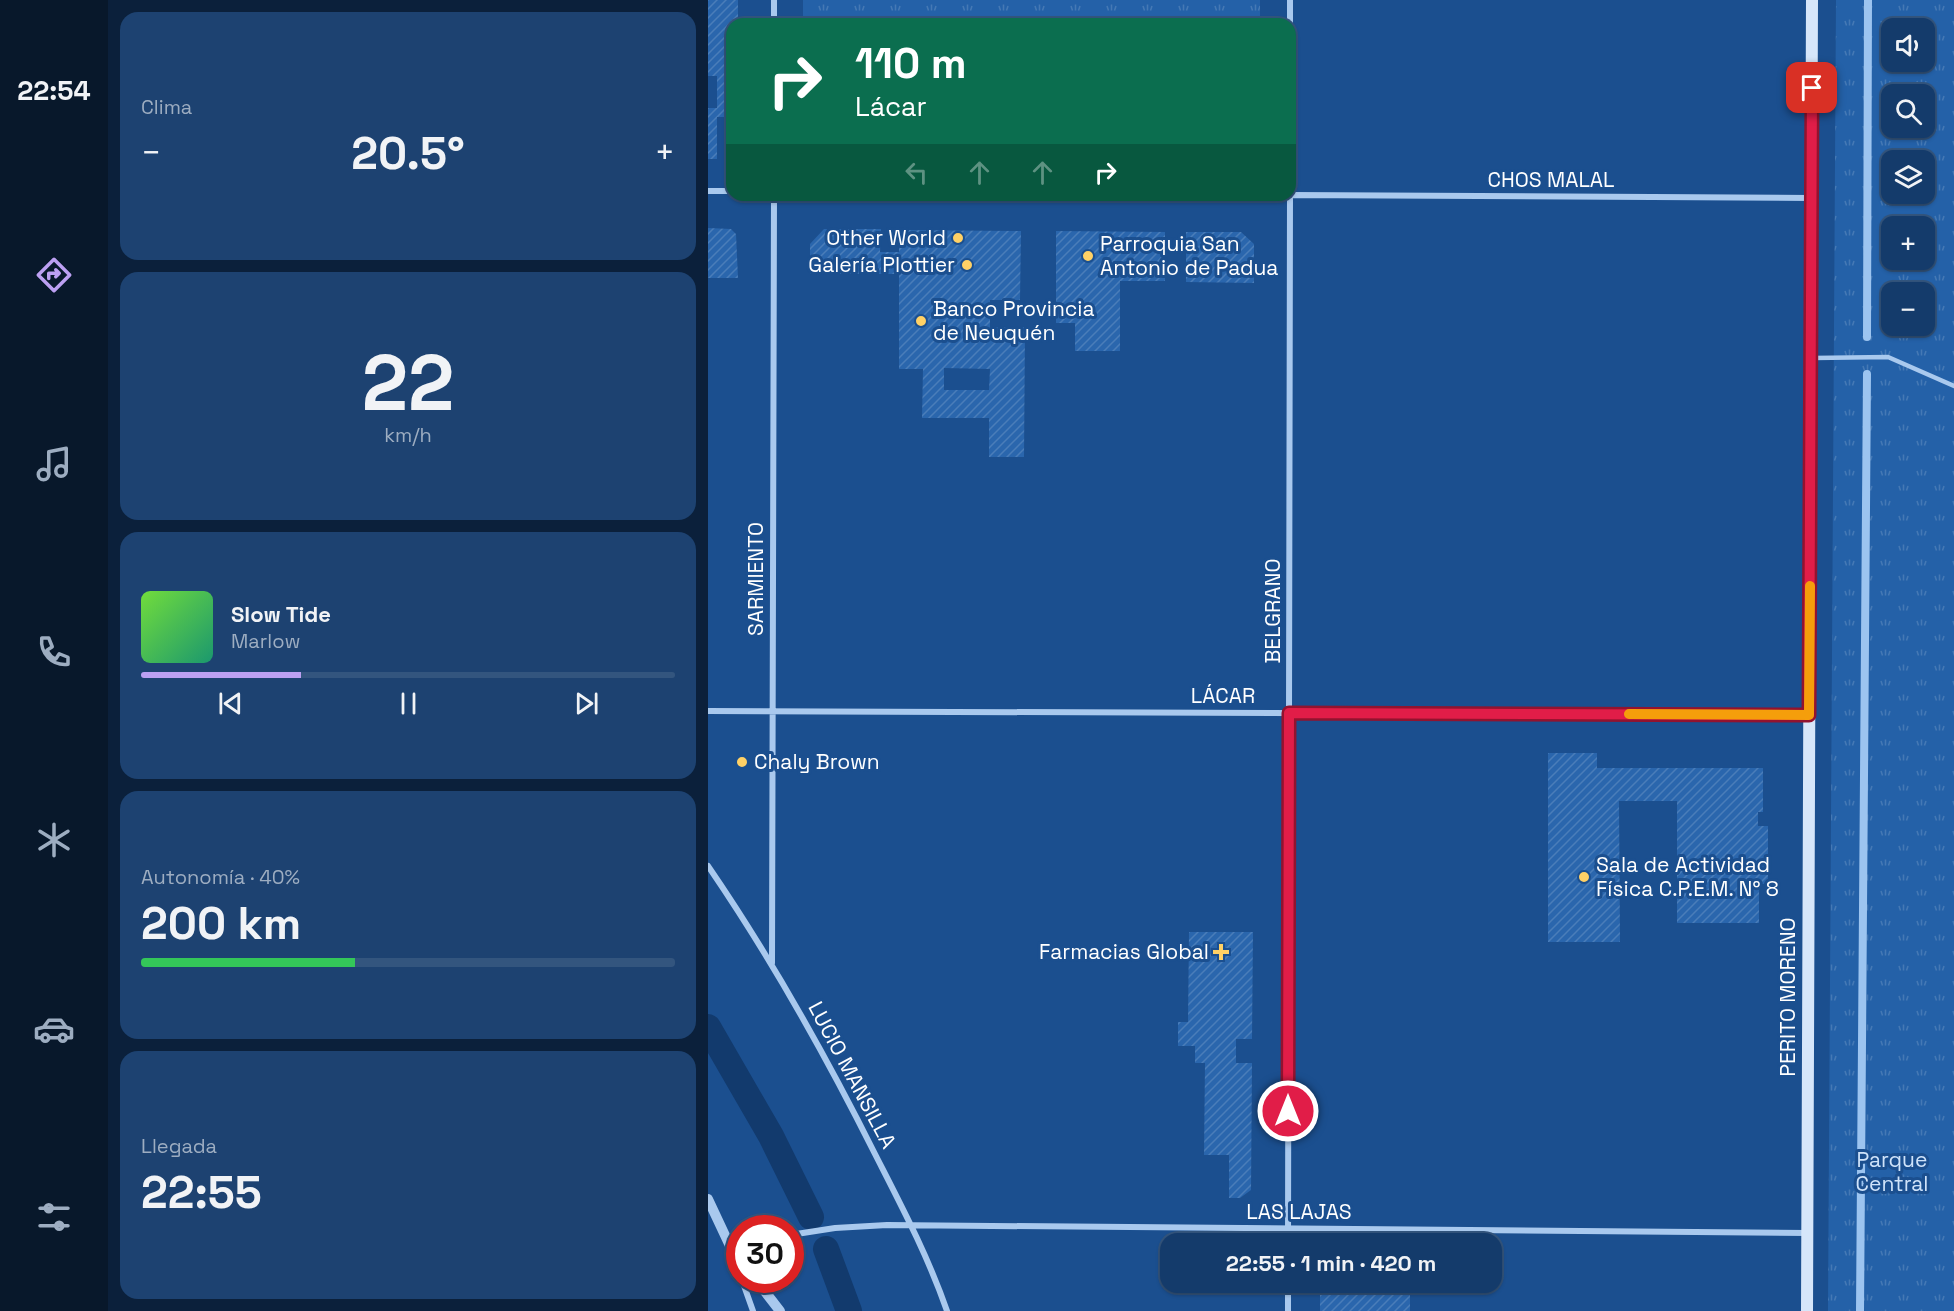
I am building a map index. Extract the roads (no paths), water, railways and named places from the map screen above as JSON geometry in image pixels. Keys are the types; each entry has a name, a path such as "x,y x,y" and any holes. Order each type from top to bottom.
{"main road":[{"name":"PERITO MORENO","path":"1807,1311 1812,0"}],"street":[{"path":"774,0 774,18"},
{"path":"1290,0 1290,18"},
{"path":"708,191 726,191"},
{"name":"CHOS MALAL","path":"1296,195 1811,198"},
{"name":"SARMIENTO","path":"772,963 774,201"},
{"name":"BELGRANO","path":"1288,1233 1290,201"},
{"name":"LÁCAR","path":"708,711 1809,715"},
{"name":"LUCIO MANSILLA","path":"708,866 772,963 836,1076 910,1225 947,1311"},
{"path":"708,1199 726,1230"},
{"name":"LAS LAJAS","path":"804,1233 863,1226 910,1225 1807,1233"},
{"path":"747,1293 753,1311"},
{"path":"766,1293 780,1311"},
{"path":"1288,1293 1288,1311"}],"lane":[{"path":"1811,358 1888,357 1954,386"}],"waterway":[{"path":"1867,337 1868,0"},
{"path":"1860,1311 1867,374"},
{"path":"708,1027 771,1136 811,1217"},
{"path":"826,1249 849,1311"}],"place":[{"name":"Other World","path":"958,238"},
{"name":"Parroquia San Antonio de Padua","path":"1088,256"},
{"name":"Galería Plottier","path":"967,265"},
{"name":"Banco Provincia de Neuquén","path":"921,321"},
{"name":"Chaly Brown","path":"742,762"},
{"name":"Sala de Actividad Física C.P.E.M. N° 8","path":"1584,877"},
{"name":"Farmacias Global","path":"1221,952"}],"park label":[{"name":"Parque Central","path":"1892,1172"}]}
